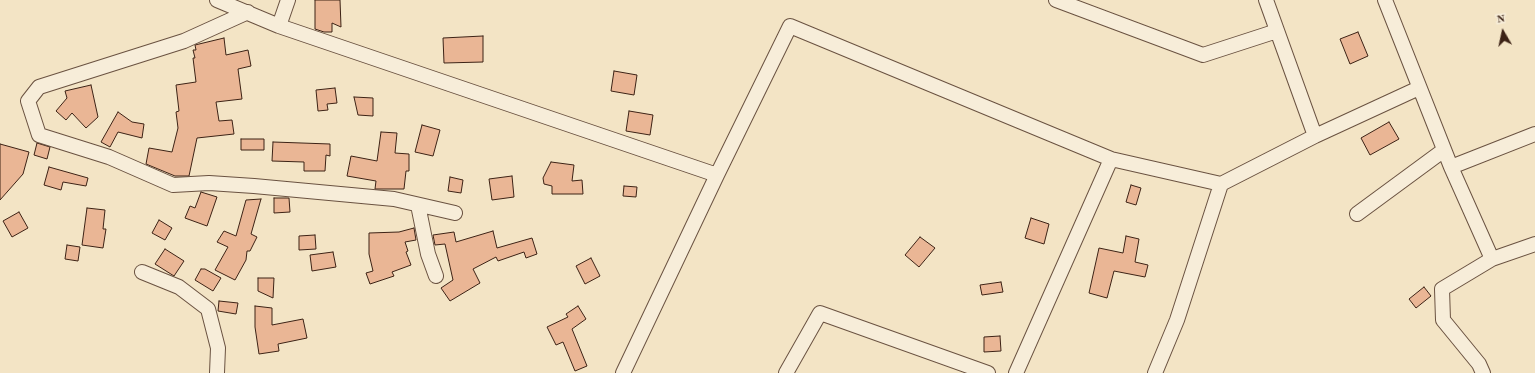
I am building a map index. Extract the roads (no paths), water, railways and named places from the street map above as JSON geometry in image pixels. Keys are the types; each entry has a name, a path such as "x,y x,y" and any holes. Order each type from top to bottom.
{"street":[{"path":"217,0 279,26 717,175"},
{"path":"279,26 288,0"},
{"path":"1056,0 1203,55 1277,31"},
{"path":"1266,0 1315,136"},
{"path":"1385,0 1451,167 1492,259"},
{"path":"248,12 184,41 39,87 28,101 39,135 109,157 144,174 173,185 209,183 394,199 456,213"},
{"path":"623,373 790,26 1111,159 1221,184 1315,136 1419,88"},
{"path":"1451,167 1535,134"},
{"path":"1357,214 1444,150"},
{"path":"1016,373 1111,159"},
{"path":"1155,373 1177,320 1221,184"},
{"path":"418,204 428,254 436,276"},
{"path":"1483,373 1479,364 1443,320 1442,289 1492,259 1535,244"},
{"path":"142,272 179,287 208,309 218,348 217,373"},
{"path":"786,373 820,313 988,373"}]}
